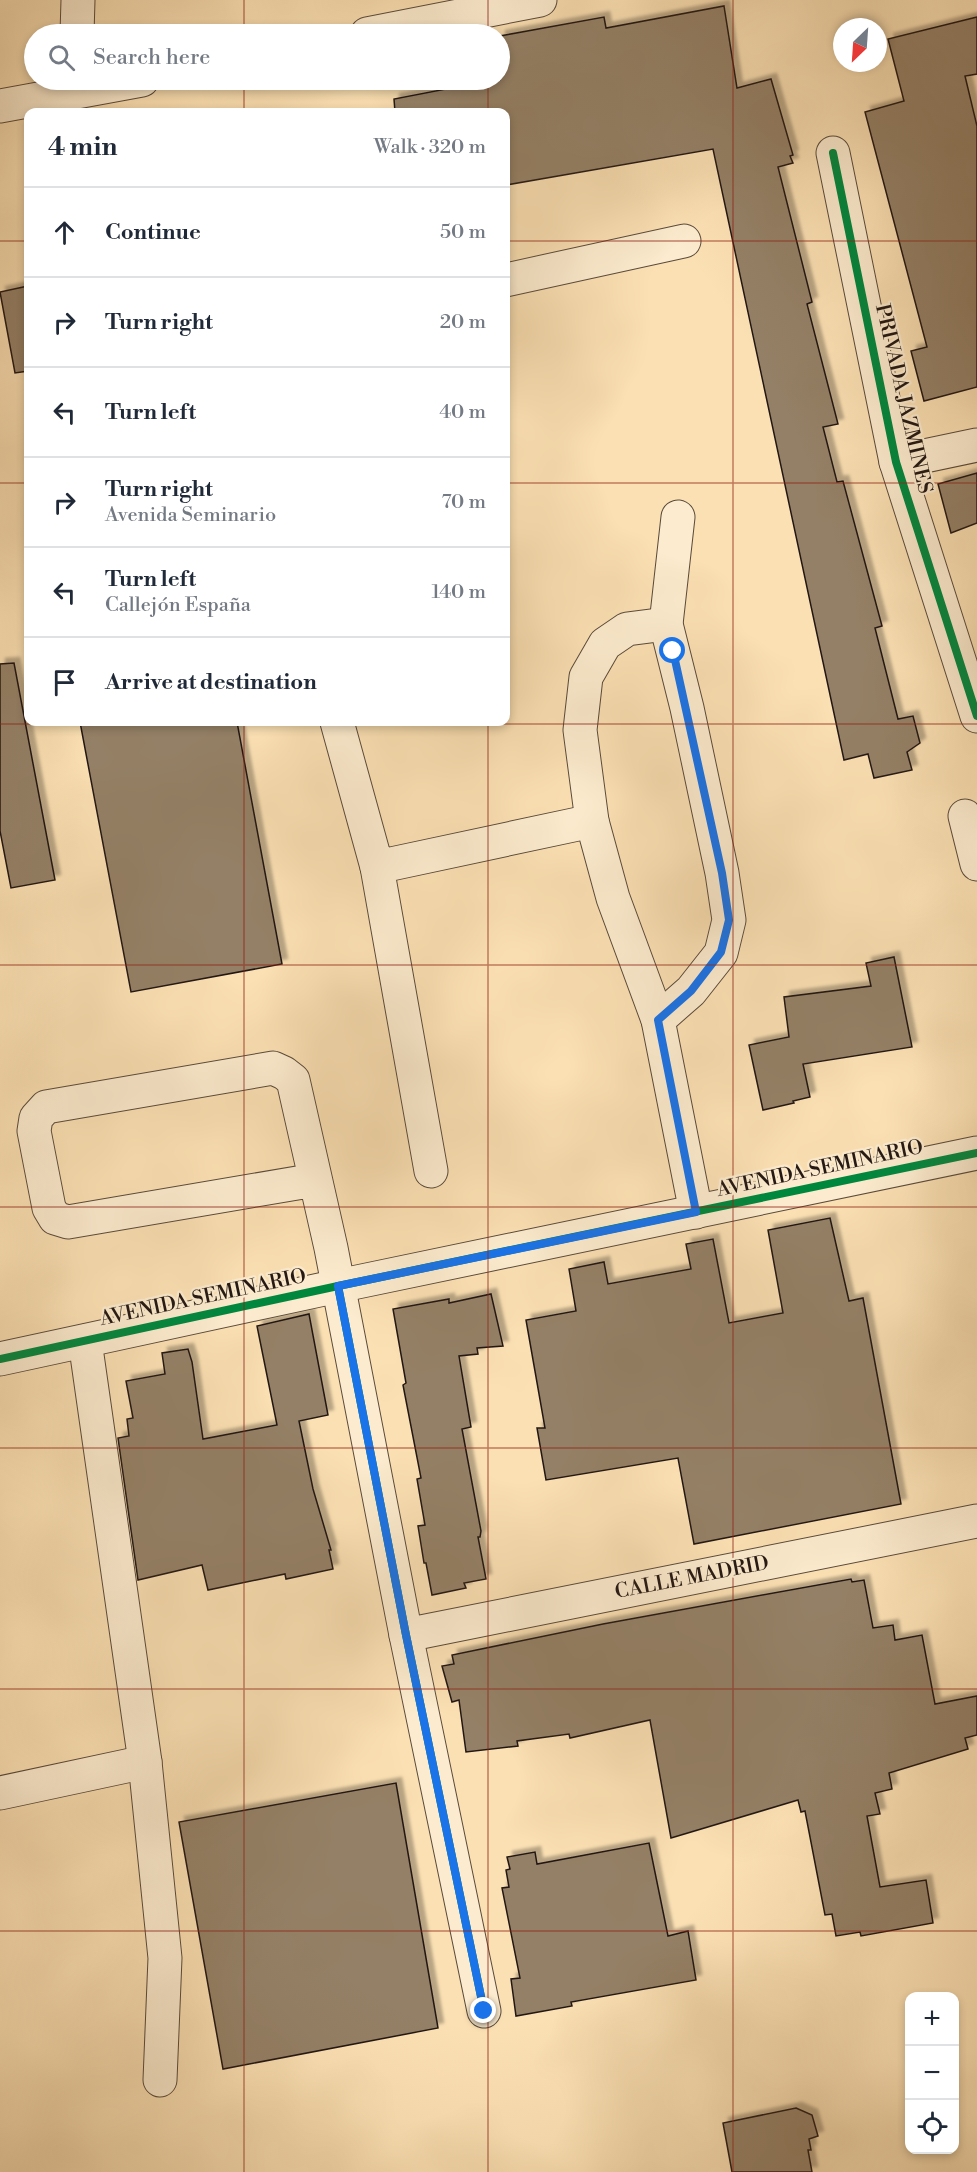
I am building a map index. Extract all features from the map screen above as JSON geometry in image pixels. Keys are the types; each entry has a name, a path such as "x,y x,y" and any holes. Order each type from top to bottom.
{"street":[{"path":"77,24 78,0"},
{"path":"418,24 540,0"},
{"path":"0,106 59,90"},
{"name":"PRIVADA JAZMINES","path":"833,153 896,462 977,716"},
{"path":"510,279 684,241"},
{"path":"896,462 977,445"},
{"path":"658,1020 691,991 721,952 729,920 722,873 687,708 666,624 678,517"},
{"path":"666,624 627,628 605,644 586,677 580,730 592,821 613,898 658,1020 696,1212"},
{"path":"338,726 377,867 432,1171"},
{"path":"965,816 977,864"},
{"path":"377,867 592,821"},
{"path":"315,1180 68,1222 55,1218 49,1208 34,1131 36,1118 46,1107 273,1068 284,1072 293,1080 315,1180 338,1286 406,1635 484,2011"},
{"name":"AVENIDA SEMINARIO","path":"0,1359 977,1153"},
{"path":"85,1341 146,1762 165,1958 160,2080"},
{"name":"CALLE MADRID","path":"406,1635 977,1521"},
{"path":"0,1793 146,1762"}],"building":[{"path":"724,6 737,88 771,79 793,155 790,156 793,163 778,167 812,302 807,304 838,424 823,427 837,482 843,481 882,626 875,628 898,719 913,716 920,743 907,752 912,770 874,778 868,754 844,760 713,149 510,184 510,108 395,108 394,99 441,90 510,90 510,34 604,17 606,28"},
{"path":"977,17 977,74 965,76 977,126 977,387 924,401 911,351 927,347 865,112 904,101 888,39"},
{"path":"24,287 24,372 15,373 0,292"},
{"path":"977,473 977,523 951,533 938,484"},
{"path":"14,663 24,726 26,726 55,880 11,888 0,831 0,664"},
{"path":"81,726 238,726 282,964 131,992"},
{"path":"894,957 912,1047 803,1064 810,1097 763,1110 749,1045 789,1037 784,997 871,986 866,963"},
{"path":"830,1218 849,1301 863,1298 901,1504 694,1544 678,1458 546,1480 537,1428 545,1428 526,1320 576,1311 569,1269 604,1262 608,1284 691,1269 686,1244 713,1239 729,1323 783,1313 768,1230"},
{"path":"491,1294 503,1346 477,1348 478,1354 459,1356 471,1427 462,1429 481,1531 478,1537 486,1579 464,1583 466,1588 432,1595 418,1526 425,1525 417,1479 421,1478 403,1385 406,1383 393,1309 449,1299 449,1303"},
{"path":"309,1314 328,1415 299,1421 313,1489 331,1550 329,1550 333,1569 286,1579 285,1574 208,1590 202,1565 138,1580 118,1438 129,1436 127,1419 133,1418 126,1381 165,1374 162,1353 188,1349 192,1362 203,1439 277,1425 257,1326"},
{"path":"851,1579 852,1582 864,1580 873,1628 893,1625 895,1640 922,1635 935,1704 977,1696 977,1735 965,1738 968,1749 889,1773 892,1789 875,1793 880,1814 867,1816 880,1887 926,1880 933,1923 861,1936 860,1932 836,1936 832,1914 825,1915 805,1811 801,1812 798,1800 671,1838 650,1720 570,1738 569,1734 517,1741 518,1746 466,1752 459,1700 452,1702 442,1666 454,1664 452,1655 603,1624"},
{"path":"396,1783 438,2028 223,2069 179,1822"},
{"path":"649,1843 668,1936 688,1931 696,1980 571,2002 572,2006 516,2016 511,1979 520,1978 502,1888 509,1887 506,1870 510,1869 507,1857 535,1852 537,1864"},
{"path":"796,2108 812,2115 818,2136 809,2139 811,2150 808,2150 812,2172 732,2172 723,2123"}],"cycle path":[{"path":"833,153 896,462 977,716"},
{"path":"0,1359 977,1153"},
{"path":"338,1286 406,1635 484,2011"}],"route":[{"path":"484,2011 406,1635 338,1286 696,1212 658,1020 691,991 721,952 729,920 722,873 673,651"}]}
